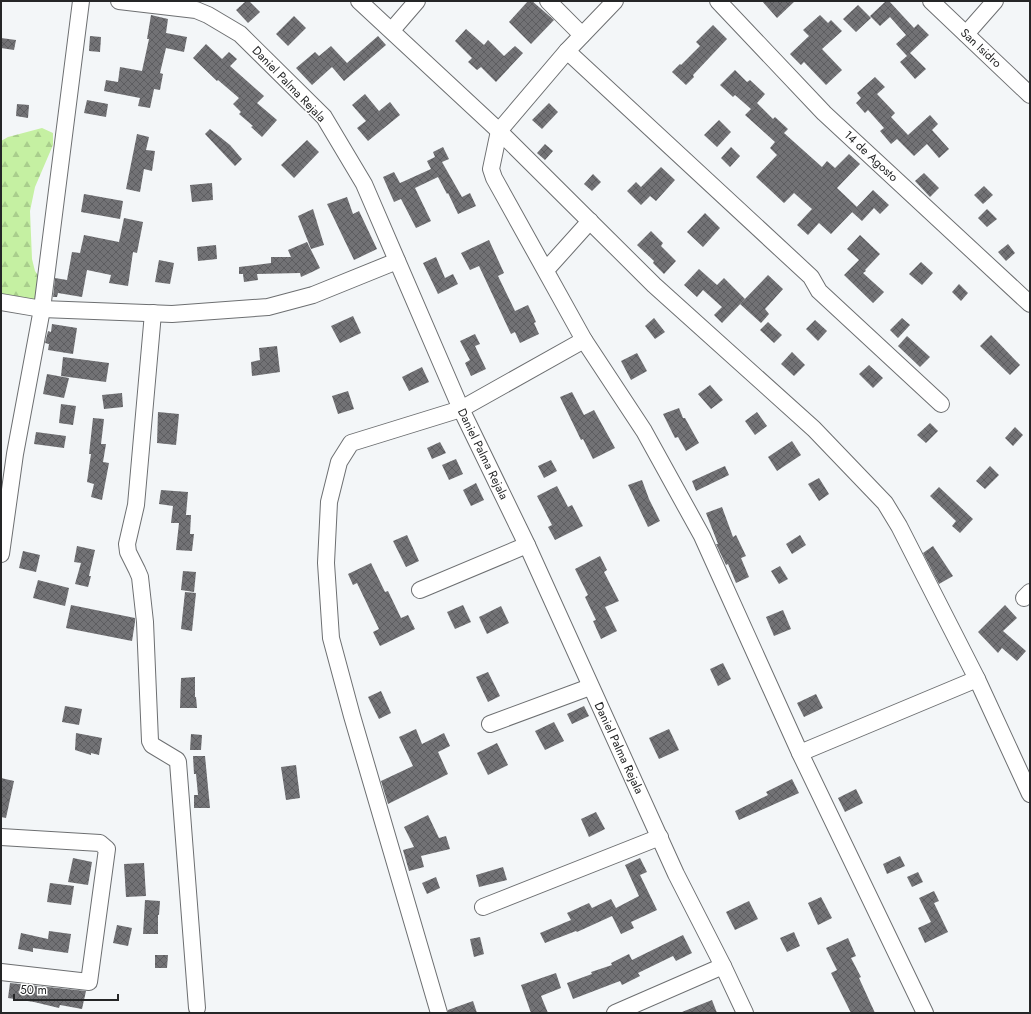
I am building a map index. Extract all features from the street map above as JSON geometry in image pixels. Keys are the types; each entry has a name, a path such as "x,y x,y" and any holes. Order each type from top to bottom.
{"street":[{"path":"1,554 8,453 42,309 80,1"},
{"name":"Daniel Palma Rejala","path":"119,1 196,10 208,15 240,34 324,117 364,184 461,409 527,545 676,874 745,1013"},
{"path":"359,1 500,131 654,285 814,429 885,503 899,526 977,679 1030,794"},
{"path":"392,30 417,1"},
{"path":"548,1 582,35"},
{"path":"615,1 566,51 500,131 491,169 494,178 584,340 644,430 702,536 800,752 925,1013"},
{"name":"14 de Agosto","path":"718,1 824,113 1030,304"},
{"name":"San Isidro","path":"931,1 1030,94"},
{"path":"966,34 995,1"},
{"path":"566,51 810,276 819,291 941,404"},
{"path":"546,270 590,221"},
{"path":"1,302 42,309 172,314 268,308 314,295 397,261"},
{"path":"153,313 136,505 127,544 128,552 138,570 140,577 145,622 150,741 152,745 178,762 197,1008"},
{"path":"439,1013 352,716 331,638 326,563 329,502 339,462 351,443 461,409 584,340"},
{"path":"420,590 527,545"},
{"path":"800,752 977,679"},
{"path":"490,724 590,687"},
{"path":"1,837 100,843 107,849 89,982 1,972"},
{"path":"484,907 660,837"},
{"path":"615,1013 723,966"}],"green space":[{"path":"42,128 53,133 53,145 35,187 30,211 32,259 35,271 42,281 39,304 1,300 1,141 8,137"}],"building":[{"path":"246,1 249,1 260,12 248,23 236,10"},
{"path":"528,1 532,1 554,20 531,44 509,22"},
{"path":"762,1 795,1 777,18"},
{"path":"886,1 889,1 914,28 918,24 929,35 910,53 926,69 915,79 900,62 907,56 896,44 906,35 890,17 880,26 870,16"},
{"path":"858,5 871,18 856,32 843,19"},
{"path":"151,15 168,19 166,33 187,37 184,52 166,48 160,73 163,74 160,90 154,89 150,108 138,106 140,98 104,91 106,80 118,82 120,67 142,71 149,39 147,39"},
{"path":"820,15 828,23 831,20 842,31 822,49 842,70 826,85 804,62 801,65 790,54 809,36 803,30"},
{"path":"294,16 306,28 288,46 276,34"},
{"path":"713,25 727,39 693,75 694,77 686,85 672,72 700,46 696,42"},
{"path":"466,29 484,45 488,40 504,56 515,46 523,53 496,82 481,67 477,70 468,62 472,58 455,41"},
{"path":"90,36 101,37 100,52 89,51"},
{"path":"378,36 386,45 344,81 332,67 312,85 296,68 315,52 319,56 331,46 347,63"},
{"path":"1,38 16,40 14,50 1,48"},
{"path":"206,44 222,59 229,52 237,59 230,66 264,96 257,103 277,120 262,137 251,127 253,126 239,114 241,112 233,104 239,98 218,80 217,81 193,58"},
{"path":"735,70 747,82 750,80 765,94 757,103 773,119 775,117 788,129 784,133 822,167 827,161 835,168 849,154 860,164 837,188 857,207 831,234 819,223 808,235 797,225 812,209 794,193 784,203 756,177 777,155 770,148 775,142 745,115 751,109 735,95 733,97 720,85"},
{"path":"875,77 885,87 877,94 895,113 891,117 908,135 930,115 938,124 932,130 949,149 939,158 927,144 914,156 897,139 891,144 880,131 884,128 868,110 865,113 856,103 861,98 857,93"},
{"path":"365,94 379,111 390,102 400,115 368,141 357,128 366,121 352,105"},
{"path":"87,100 108,104 106,117 84,113"},
{"path":"549,103 558,112 542,129 532,120"},
{"path":"17,104 29,105 28,118 16,116"},
{"path":"719,120 731,132 717,147 704,135"},
{"path":"210,129 230,145 242,159 235,166 205,134"},
{"path":"137,134 149,137 146,150 155,151 152,171 144,169 140,192 126,189"},
{"path":"307,140 319,152 294,178 281,165"},
{"path":"545,144 553,151 545,160 537,153"},
{"path":"443,147 449,159 442,162 462,197 470,193 476,206 458,214 438,177 415,188 431,221 416,228 401,199 394,202 383,177 394,172 400,183 431,169 427,161 435,157 433,152"},
{"path":"731,147 740,156 730,167 721,158"},
{"path":"661,167 675,180 656,201 650,196 641,205 627,191 636,182 641,187"},
{"path":"924,173 939,188 930,197 915,181"},
{"path":"593,174 601,182 592,191 584,184"},
{"path":"212,183 213,200 192,202 190,185"},
{"path":"984,186 993,195 983,204 974,195"},
{"path":"873,190 889,205 880,214 874,208 862,221 852,212"},
{"path":"84,194 123,201 120,219 81,212"},
{"path":"347,197 353,214 359,211 377,249 354,260 327,204"},
{"path":"313,209 324,245 311,249 298,216"},
{"path":"987,209 997,219 987,227 978,218"},
{"path":"705,213 720,228 703,247 687,232"},
{"path":"124,218 143,222 137,253 133,252 128,286 109,283 111,275 87,270 82,297 58,293 57,297 53,297 55,278 67,280 72,252 80,253 84,235 119,242"},
{"path":"651,231 663,243 661,246 676,261 664,274 653,263 654,261 637,245"},
{"path":"860,235 880,254 863,273 884,292 873,303 844,275 859,260 847,249"},
{"path":"489,240 504,273 498,276 515,311 528,305 536,322 534,323 539,334 520,343 515,332 511,334 479,266 470,270 461,253"},
{"path":"307,242 320,268 312,272 301,277 300,273 257,274 258,280 244,282 243,274 239,274 239,267 271,263 271,257 291,257 288,250"},
{"path":"1008,244 1015,253 1006,261 998,252"},
{"path":"216,245 217,259 198,261 197,247"},
{"path":"436,257 445,278 453,274 458,284 438,294 423,263"},
{"path":"159,260 174,263 170,284 155,282"},
{"path":"921,262 933,273 922,285 909,274"},
{"path":"699,269 717,285 724,278 745,299 722,323 714,315 722,307 703,290 697,297 684,285"},
{"path":"768,275 783,289 765,309 769,314 761,323 740,304"},
{"path":"959,284 968,293 961,301 952,292"},
{"path":"353,316 361,333 340,343 331,326"},
{"path":"654,318 665,332 655,339 645,326"},
{"path":"902,318 910,325 898,338 890,330"},
{"path":"815,320 827,331 818,341 806,329"},
{"path":"768,322 782,335 774,343 760,330"},
{"path":"52,324 77,328 73,354 48,350 49,344 45,343 48,331 51,332"},
{"path":"475,334 480,344 475,346 486,369 471,376 465,363 470,360 460,341"},
{"path":"991,335 1020,365 1010,375 980,346"},
{"path":"907,336 930,357 920,367 898,346"},
{"path":"277,346 280,372 252,376 251,362 260,360 259,348"},
{"path":"792,352 805,365 794,376 781,364"},
{"path":"637,353 647,371 631,380 621,361"},
{"path":"63,357 109,363 106,382 61,376"},
{"path":"869,365 883,378 873,388 859,374"},
{"path":"422,367 429,382 409,391 402,377"},
{"path":"47,374 69,378 64,398 43,394"},
{"path":"710,385 723,400 711,409 698,394"},
{"path":"348,391 354,409 338,414 332,396"},
{"path":"572,392 584,415 594,410 615,448 593,459 583,439 581,440 560,397"},
{"path":"122,393 123,407 104,409 102,395"},
{"path":"61,404 76,406 73,425 59,423"},
{"path":"679,408 683,418 685,418 699,443 686,451 678,437 675,438 663,414"},
{"path":"158,412 179,414 176,445 157,443"},
{"path":"757,412 767,426 755,435 745,421"},
{"path":"93,418 104,419 101,444 106,444 103,462 109,463 102,500 91,497 94,484 87,482 91,454 89,454"},
{"path":"930,423 938,431 926,443 917,435"},
{"path":"1015,427 1023,435 1013,446 1005,438"},
{"path":"36,432 66,436 64,448 34,444"},
{"path":"792,441 801,455 777,471 768,457"},
{"path":"440,442 446,453 432,459 427,448"},
{"path":"456,459 463,474 449,480 442,465"},
{"path":"551,460 557,471 544,478 538,466"},
{"path":"725,466 729,475 696,491 692,481"},
{"path":"990,466 999,475 985,489 976,481"},
{"path":"819,478 829,494 819,501 808,484"},
{"path":"642,480 649,499 660,521 648,527 628,485"},
{"path":"476,483 484,500 471,506 463,490"},
{"path":"557,486 568,507 572,505 583,526 555,540 548,527 552,525 537,496"},
{"path":"939,487 973,519 960,533 952,526 956,521 930,496"},
{"path":"161,490 188,492 186,515 191,515 190,534 194,534 192,551 176,550 179,523 171,523 173,506 159,504"},
{"path":"722,507 733,537 736,535 746,556 741,558 749,577 736,583 728,564 726,565 716,544 718,544 706,513"},
{"path":"407,535 419,561 406,567 393,541"},
{"path":"800,535 806,545 792,554 786,544"},
{"path":"77,546 95,550 88,587 75,584 81,563 74,562"},
{"path":"933,546 953,576 939,584 923,553"},
{"path":"23,551 40,555 36,572 19,568"},
{"path":"600,556 607,570 604,572 619,601 605,607 617,631 601,639 593,621 596,620 585,597 588,595 575,569"},
{"path":"371,563 385,592 388,591 401,618 408,615 415,629 380,646 373,632 379,629 357,583 353,585 348,574"},
{"path":"780,566 788,579 779,584 771,571"},
{"path":"183,571 196,572 194,592 181,590"},
{"path":"38,580 69,588 65,606 33,598"},
{"path":"185,592 196,593 192,631 181,629"},
{"path":"71,605 135,618 132,641 66,628"},
{"path":"463,605 471,622 455,629 447,612"},
{"path":"1005,605 1017,618 1003,631 1026,651 1017,661 1002,648 998,653 978,632"},
{"path":"501,606 509,623 487,634 479,617"},
{"path":"783,610 791,629 774,636 766,617"},
{"path":"723,663 731,679 718,686 710,669"},
{"path":"488,672 500,696 488,702 476,677"},
{"path":"195,677 195,697 197,708 180,708 181,678"},
{"path":"381,691 391,713 379,719 368,697"},
{"path":"816,694 823,708 804,717 797,703"},
{"path":"65,706 82,709 79,725 62,722"},
{"path":"584,706 589,716 572,724 567,714"},
{"path":"554,722 564,741 545,750 535,731"},
{"path":"416,729 422,744 444,733 450,746 438,752 448,774 388,804 381,781 413,766 399,737"},
{"path":"669,729 679,750 659,759 649,738"},
{"path":"76,733 102,738 99,755 91,753 91,755 75,750"},
{"path":"191,734 202,735 201,750 190,750"},
{"path":"497,743 508,765 488,775 477,753"},
{"path":"193,756 205,756 210,808 194,808 194,795 198,795 196,774 194,774"},
{"path":"296,765 300,798 286,800 281,767"},
{"path":"1,778 14,781 6,818 1,817"},
{"path":"792,779 799,793 739,820 735,811 768,795 766,792"},
{"path":"856,789 863,803 845,812 838,798"},
{"path":"596,812 605,829 589,837 581,819"},
{"path":"428,815 439,838 446,836 450,849 421,856 424,867 409,871 403,850 414,847 404,827"},
{"path":"900,856 905,866 887,874 883,864"},
{"path":"73,858 92,862 88,885 68,882"},
{"path":"640,858 647,872 640,875 657,910 631,922 634,928 621,934 612,916 577,932 576,931 545,943 540,933 571,920 567,913 589,903 592,908 611,899 616,908 639,896 625,865"},
{"path":"144,863 146,896 126,897 124,864"},
{"path":"503,867 507,880 479,887 476,875"},
{"path":"918,872 923,882 912,887 907,877"},
{"path":"436,877 440,888 427,894 422,883"},
{"path":"50,883 74,886 71,905 47,902"},
{"path":"934,891 939,901 934,903 948,932 925,943 918,928 931,922 919,898"},
{"path":"821,897 832,918 818,925 808,903"},
{"path":"145,900 160,901 158,934 143,934"},
{"path":"749,901 758,919 735,930 726,912"},
{"path":"117,925 132,928 128,946 113,943"},
{"path":"49,931 71,934 68,953 33,948 33,952 18,949 21,933 48,939"},
{"path":"794,932 800,946 787,952 780,938"},
{"path":"683,935 692,953 676,961 673,956 638,973 640,976 622,985 620,981 573,999 567,983 592,974 591,972 612,965 611,963 629,954 632,960"},
{"path":"480,937 484,954 474,957 470,939"},
{"path":"848,938 856,956 851,958 861,977 859,978 875,1013 851,1013 831,973 837,970 826,948"},
{"path":"155,955 168,955 167,968 155,968"},
{"path":"556,973 561,988 541,996 548,1013 531,1013 521,985"},
{"path":"10,983 86,991 82,1009 60,1005 59,1008 8,998"},
{"path":"712,1000 717,1013 682,1013 682,1012"},
{"path":"473,1001 477,1013 448,1013 448,1010"}]}
